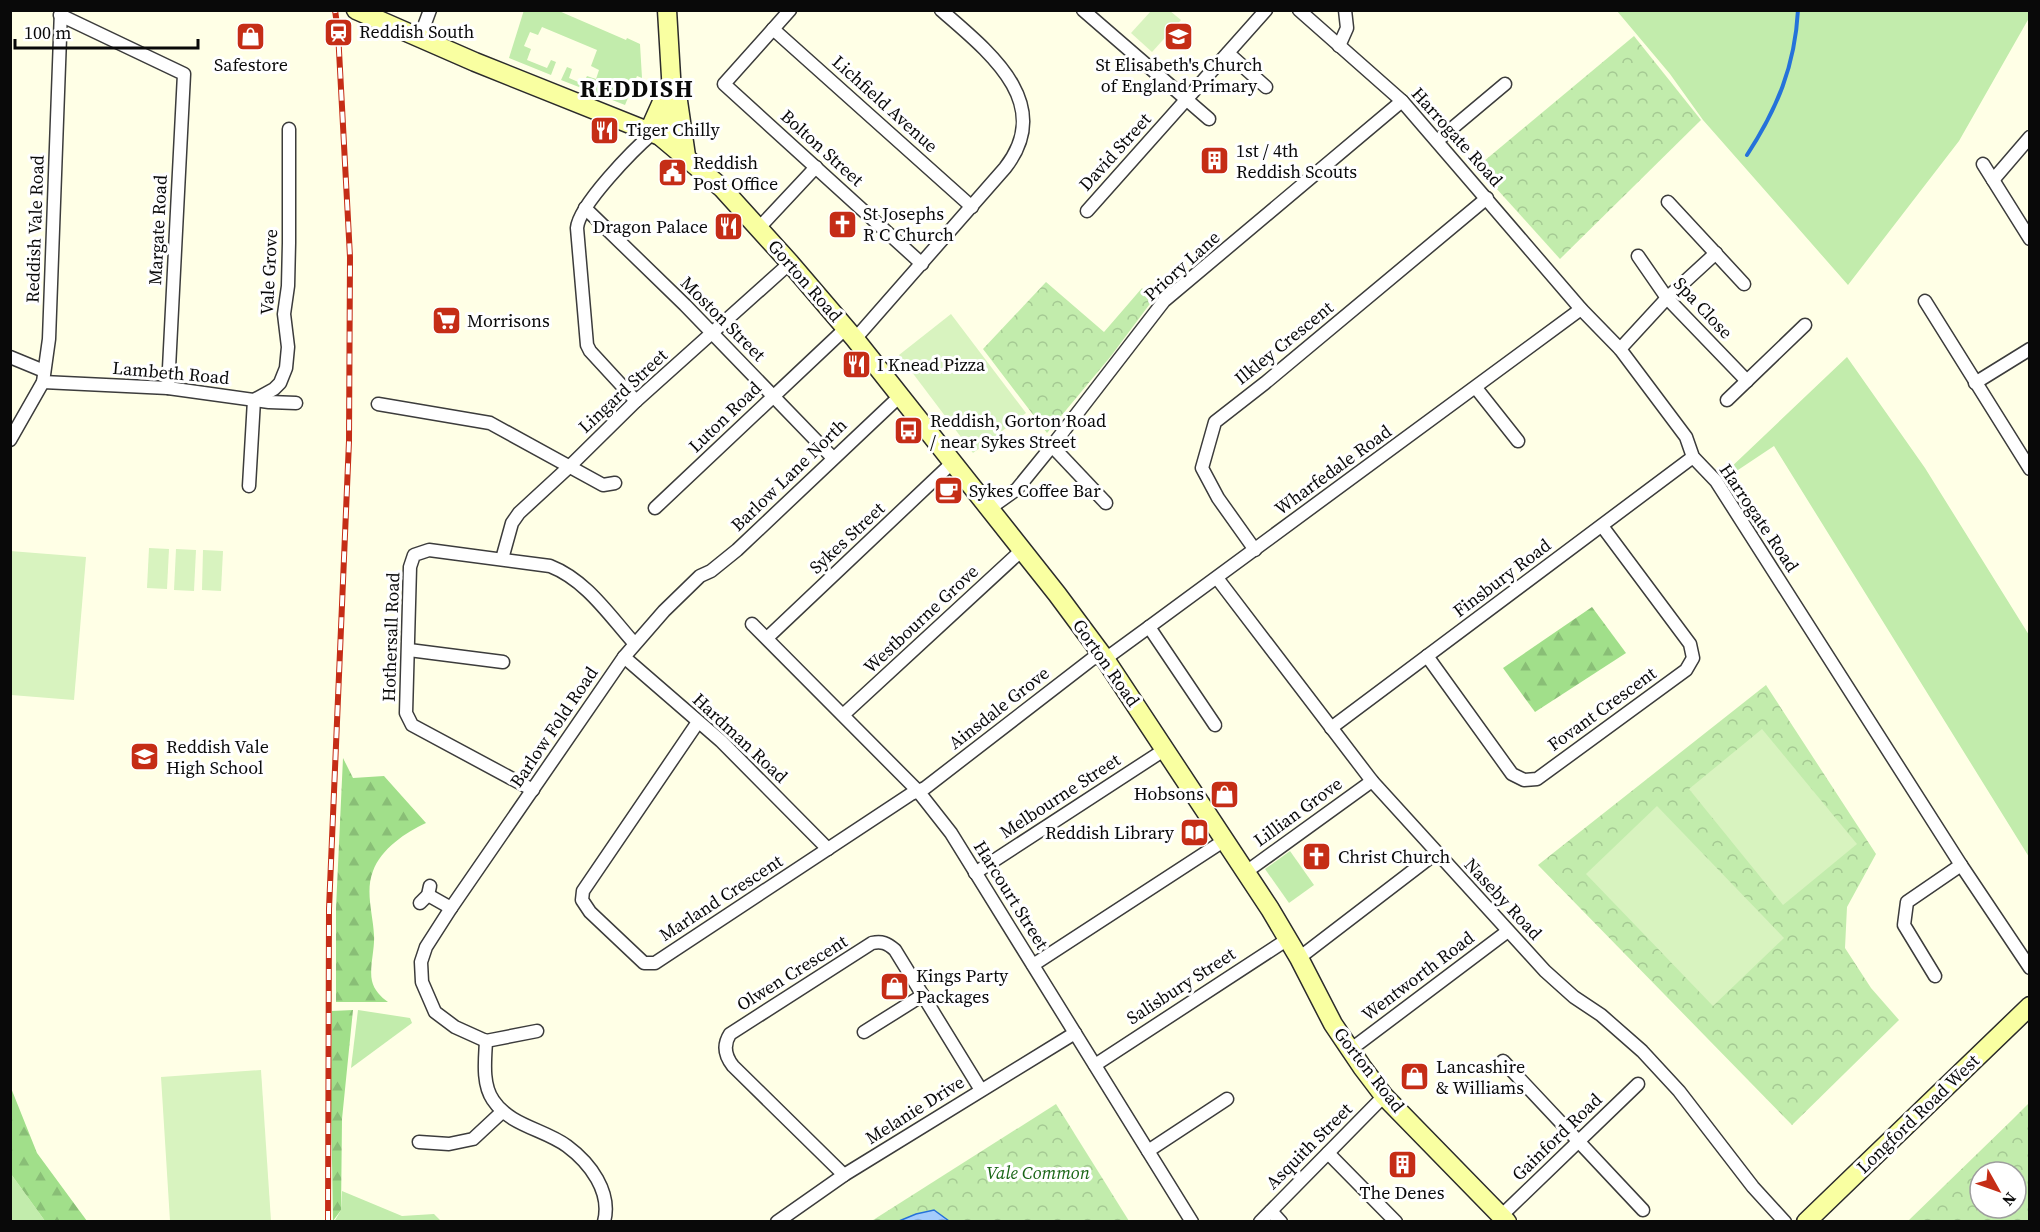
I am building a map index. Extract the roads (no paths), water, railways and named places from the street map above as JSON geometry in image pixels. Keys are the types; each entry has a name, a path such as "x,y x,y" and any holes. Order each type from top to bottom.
{"main road":[{"name":"Gorton Road","path":"356,10 475,62 654,133 686,156 722,188 851,333 1103,656 1246,872 1299,958 1333,1024 1350,1050 1384,1096 1501,1220"},
{"path":"654,133 674,110 667,10"},
{"path":"672,79 681,116 682,140 686,156"},
{"name":"Longford Road West","path":"1806,1221 2030,1006"}],"street":[{"path":"420,37 430,10"},
{"path":"773,29 790,10"},
{"name":"Luton Road","path":"655,508 773,396 851,333 922,264 1005,168 1020,145 1024,134 1022,105 1014,86 999,65 942,10"},
{"path":"1083,10 1209,119"},
{"name":"David Street","path":"1087,211 1266,10"},
{"name":"Harrogate Road","path":"1299,10 1402,101 1581,309 1620,349 1686,437 1693,457 1716,481 1961,866 2030,968"},
{"path":"1339,46 1346,33 1348,21 1345,10"},
{"name":"Margate Road","path":"60,13 184,74 168,388"},
{"name":"Reddish Vale Road","path":"10,440 44,376 49,339 60,13"},
{"name":"Bolton Street","path":"773,29 724,84 922,264"},
{"name":"Lichfield Avenue","path":"773,29 972,207"},
{"path":"1228,53 1266,87"},
{"path":"1437,141 1504,84"},
{"name":"Priory Lane","path":"988,509 1017,489 1164,301 1402,101"},
{"name":"Vale Grove","path":"254,400 280,383 286,368 288,346 284,314 290,243 289,129"},
{"path":"636,401 587,345 577,221 585,208 640,143 654,133"},
{"path":"1993,180 2030,137"},
{"path":"1983,164 2030,239"},
{"path":"759,228 816,166"},
{"name":"Ilkley Crescent","path":"1255,550 1218,498 1202,468 1215,422 1274,376 1487,198"},
{"path":"1668,202 1744,284"},
{"name":"Moston Street","path":"585,208 712,333 833,458"},
{"path":"1620,349 1666,298 1716,253"},
{"name":"Spa Close","path":"1638,256 1666,298 1747,381"},
{"name":"Lingard Street","path":"502,559 512,523 519,513 636,401 790,263"},
{"path":"1925,301 2030,470"},
{"name":"Wharfedale Road","path":"1103,656 1112,654 1217,578 1581,309"},
{"path":"1727,400 1805,325"},
{"path":"1975,383 2030,349"},
{"name":"Lambeth Road","path":"10,357 44,376 168,388 269,402 296,403"},
{"path":"1476,388 1518,441"},
{"name":"Barlow Lane North","path":"700,576 711,571 737,550 900,396"},
{"path":"249,486 254,400"},
{"path":"378,404 490,423 603,485 615,483"},
{"path":"1052,446 1106,503"},
{"name":"Finsbury Road","path":"1331,728 1693,457"},
{"name":"Sykes Street","path":"767,638 952,463"},
{"name":"Fovant Crescent","path":"1427,656 1512,774 1524,780 1537,779 1686,670 1694,658 1690,644 1602,526"},
{"name":"Hothersall Road","path":"502,559 429,550 414,555 410,567 406,713 412,725 533,790"},
{"name":"Westbourne Grove","path":"843,715 1022,550"},
{"path":"502,559 550,566 565,572 580,583 634,643"},
{"name":"Barlow Fold Road","path":"486,1041 455,1027 435,1011 422,982 422,962 426,947 634,643 700,576"},
{"name":"Naseby Road","path":"1217,578 1372,781 1545,971 1642,1051 1684,1098 1752,1187 1785,1221"},
{"name":"Harcourt Street","path":"752,624 918,792 951,833 1192,1221"},
{"path":"1149,627 1215,725"},
{"path":"409,650 502,662"},
{"name":"Ainsdale Grove","path":"918,792 1092,659 1103,656"},
{"name":"Hardman Road","path":"624,657 721,741 828,849"},
{"name":"Marland Crescent","path":"698,722 583,891 582,900 590,912 644,963 655,963 911,794 918,792"},
{"name":"Melbourne Street","path":"975,873 1164,750"},
{"name":"Lillian Grove","path":"1246,872 1372,781"},
{"path":"1033,965 1225,840"},
{"path":"1299,958 1436,853"},
{"path":"1935,976 1904,925 1907,902 1961,866"},
{"path":"426,895 451,908"},
{"name":"Wentworth Road","path":"1350,1050 1508,931"},
{"name":"Salisbury Street","path":"1095,1065 1287,939"},
{"name":"Olwen Crescent","path":"844,1174 733,1066 726,1055 725,1047 730,1034 872,943 882,942 895,950 981,1090"},
{"path":"864,1032 923,995"},
{"path":"537,1031 486,1041 485,1066 492,1098 502,1112 567,1146 591,1169 601,1184 604,1197 604,1221"},
{"name":"Melanie Drive","path":"777,1221 844,1174 1075,1033"},
{"path":"1503,1061 1643,1210"},
{"name":"Gainford Road","path":"1501,1220 1638,1084"},
{"name":"Asquith Street","path":"1260,1221 1384,1096"},
{"path":"1148,1150 1227,1099"},
{"path":"419,1142 449,1144 473,1139 502,1112"},
{"path":"1328,1153 1396,1221"},
{"path":"1271,1211 1281,1221"}],"water":[{"path":"934,1210 949,1221 899,1221 916,1214"}],"waterway":[{"path":"1747,155 1776,104 1783,86 1793,50 1798,10"}],"railway":[{"path":"328,1222 329,909 349,441 350,257 335,10"}],"place":[{"name":"Reddish South","path":"338,32"},
{"name":"Safestore","path":"251,36"},
{"name":"St Elisabeth's Church of England Primary","path":"1179,36"},
{"name":"Tiger Chilly","path":"605,130"},
{"name":"1st / 4th Reddish Scouts","path":"1215,161"},
{"name":"Reddish Post Office","path":"672,173"},
{"name":"St Josephs R C Church","path":"842,224"},
{"name":"Dragon Palace","path":"729,227"},
{"name":"Morrisons","path":"446,321"},
{"name":"I Knead Pizza","path":"856,365"},
{"name":"Reddish, Gorton Road / near Sykes Street","path":"909,431"},
{"name":"Sykes Coffee Bar","path":"948,491"},
{"name":"Reddish Vale High School","path":"145,757"},
{"name":"Hobsons","path":"1225,794"},
{"name":"Reddish Library","path":"1195,833"},
{"name":"Christ Church","path":"1317,857"},
{"name":"Kings Party Packages","path":"895,986"},
{"name":"Lancashire & Williams","path":"1415,1077"},
{"name":"The Denes","path":"1402,1164"}],"district":[{"name":"REDDISH","path":"637,89"}],"park label":[{"name":"Vale Common","path":"1038,1173"}]}
